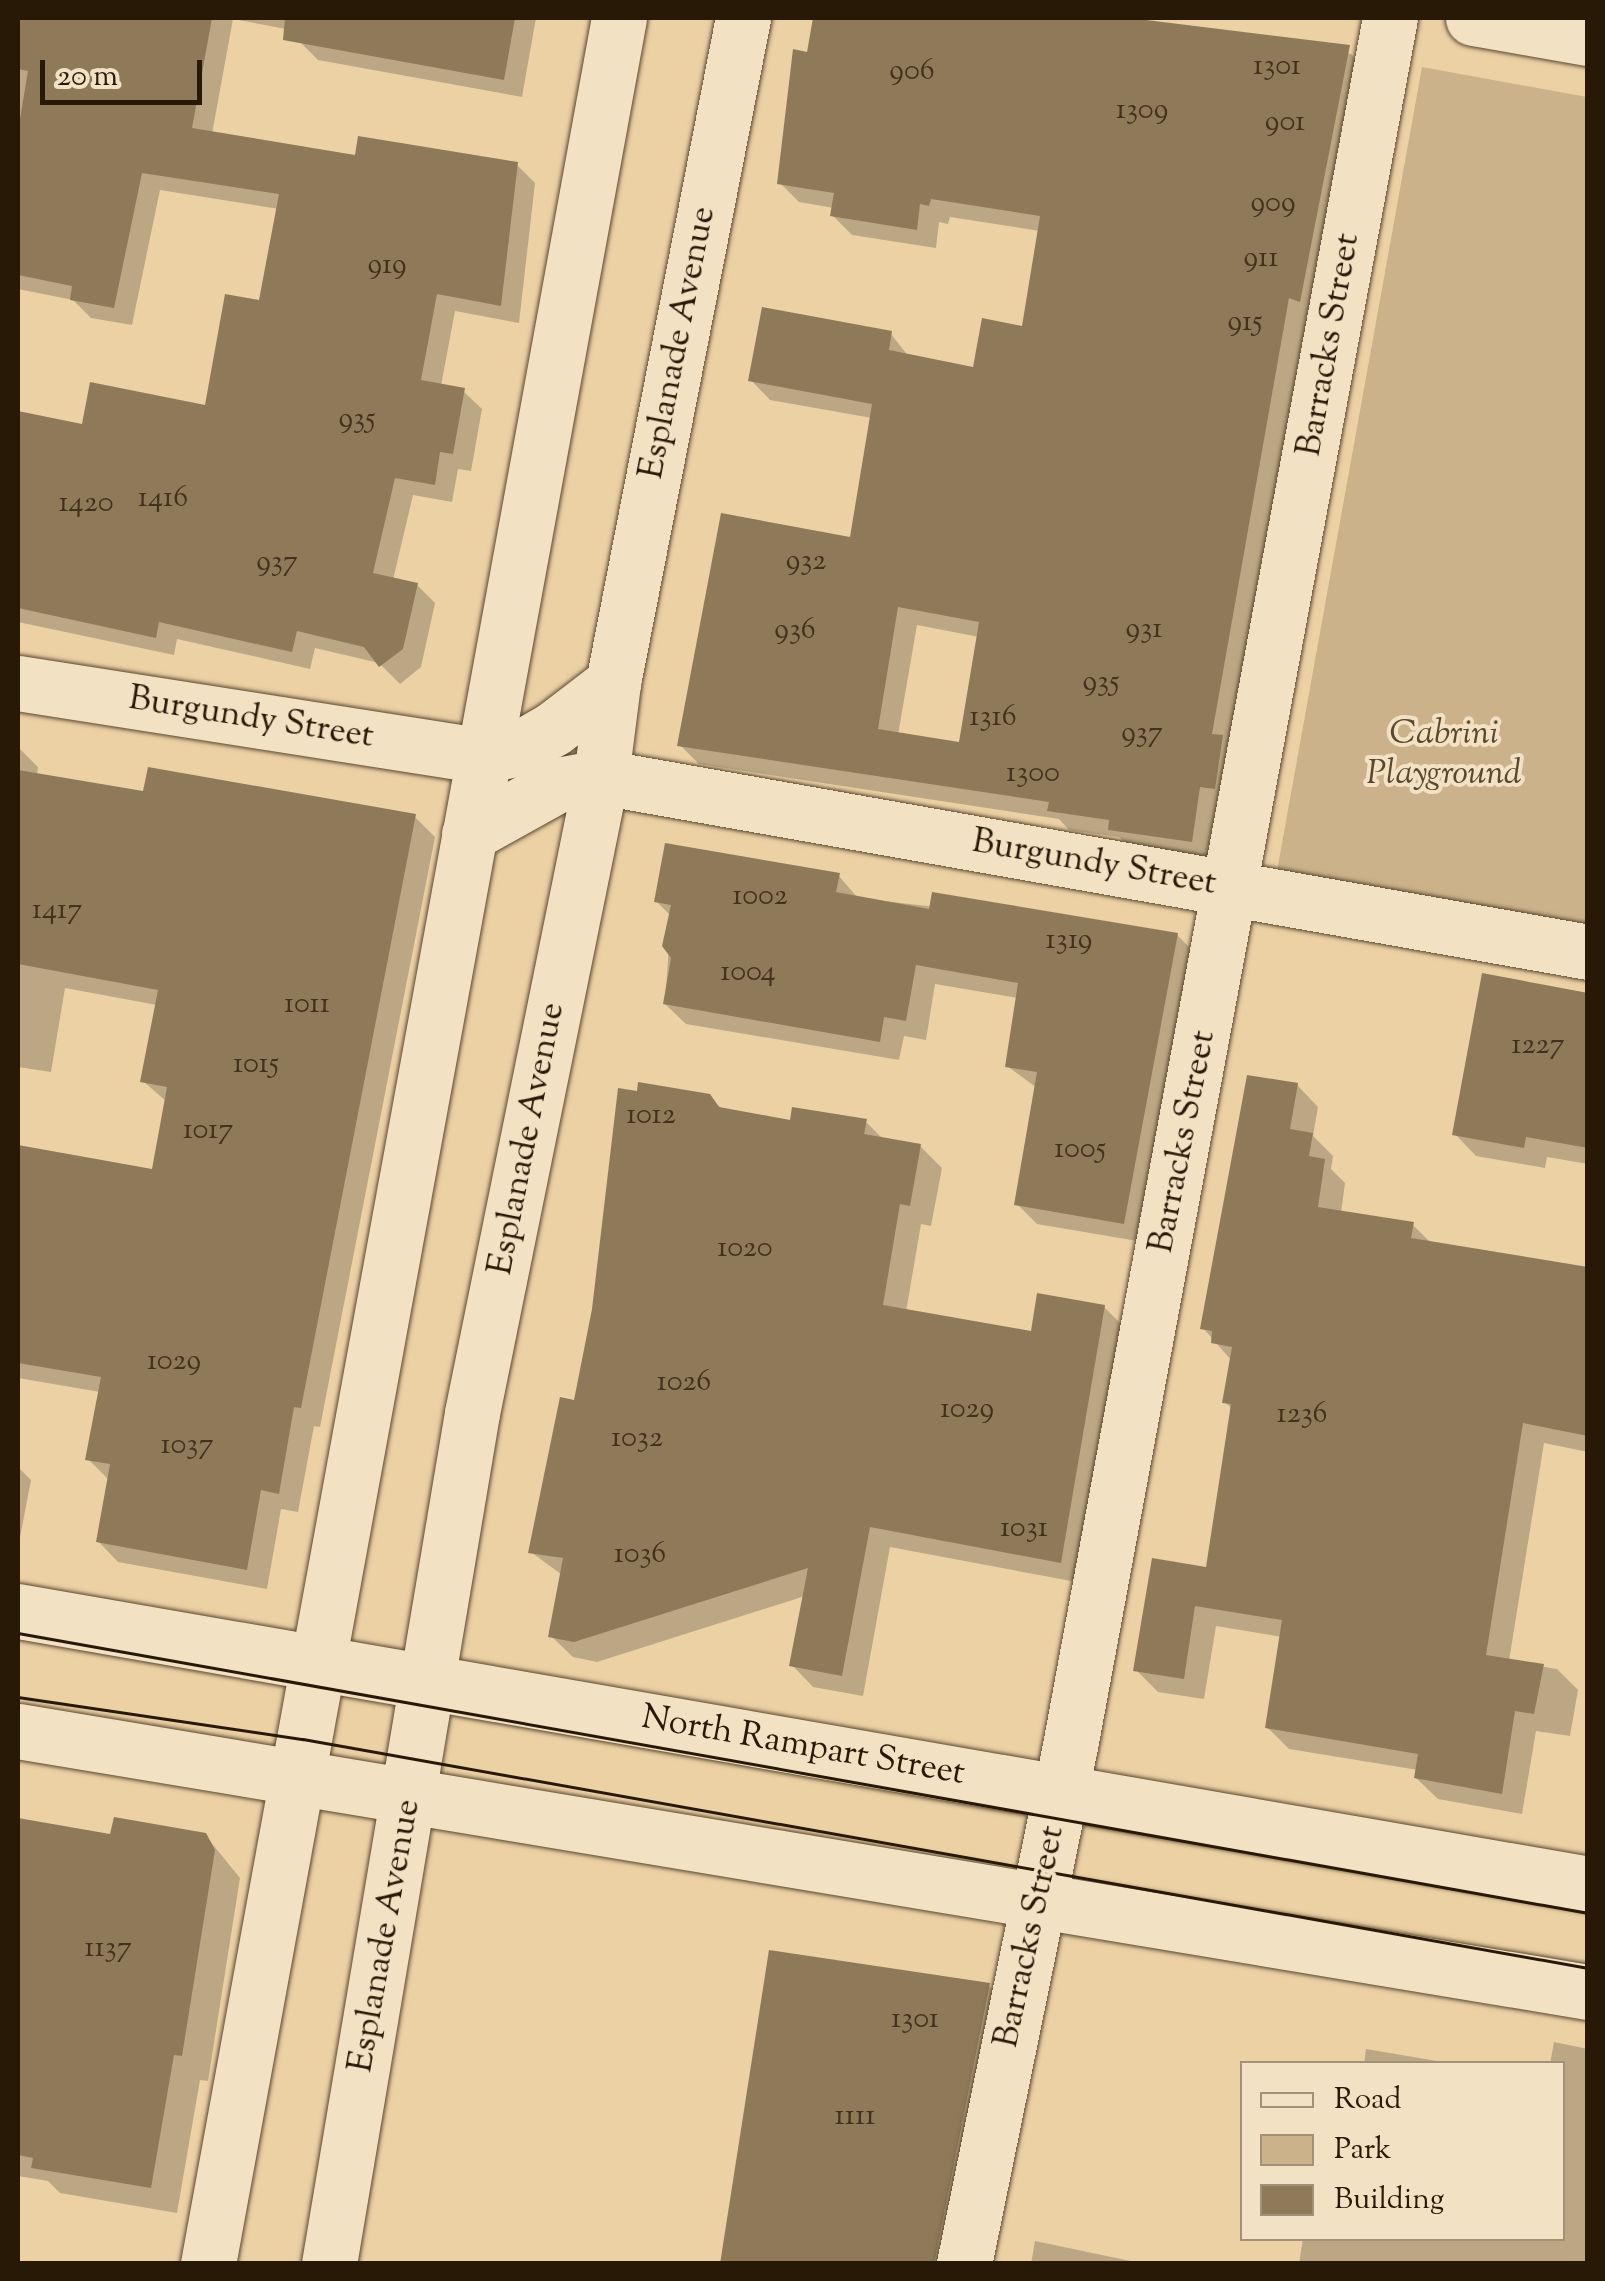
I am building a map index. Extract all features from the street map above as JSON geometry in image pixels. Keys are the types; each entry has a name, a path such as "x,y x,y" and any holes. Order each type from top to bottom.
{"street":[{"path":"208,2264 619,18"},
{"name":"Esplanade Avenue","path":"329,2264 472,1413 601,777 613,683 743,18"},
{"name":"Barracks Street","path":"964,2264 1062,1793 1390,18"},
{"path":"1473,18 1588,38"},
{"name":"Burgundy Street","path":"18,682 484,756"},
{"path":"484,756 520,748 553,729 613,683"},
{"path":"469,834 557,784 601,777"},
{"name":"Burgundy Street","path":"601,777 1588,952"},
{"name":"North Rampart Street","path":"18,1611 1588,1884"},
{"path":"18,1732 1588,1992"}],"green space":[{"name":"Cabrini Playground","path":"1422,67 1587,97 1587,928 1277,871"}],"building":[{"path":"18,18 212,18 192,128 355,155 358,136 518,162 501,306 437,294 421,380 465,388 453,454 440,452 435,485 395,478 373,573 418,583 403,649 379,667 364,647 297,631 292,652 159,622 156,638 18,608 18,411 82,424 90,382 205,405 225,294 259,300 279,194 142,173 114,308 70,300 72,286 18,275 18,131 28,71 18,69"},
{"path":"285,18 515,18 504,80 283,40"},
{"path":"813,18 1130,18 1350,45 1300,302 1289,298 1212,734 1223,735 1215,789 1200,787 1192,842 1108,830 1109,820 1047,811 1049,802 677,746 721,513 850,537 872,404 748,381 762,307 892,331 889,350 973,367 982,318 1022,326 1040,216 931,199 929,206 920,204 917,230 830,216 834,193 777,184 793,49 807,52","holes":["898,607 979,622 959,742 878,729"]},
{"path":"148,767 416,814 301,1408 294,1407 279,1494 261,1490 247,1570 96,1542 110,1464 85,1460 101,1377 18,1363 18,1145 152,1169 167,1087 140,1082 158,990 18,964 18,770 143,791"},
{"path":"665,843 840,873 836,892 929,909 932,892 1178,933 1124,1224 1014,1205 1037,1072 1005,1067 1018,983 916,965 906,1021 884,1017 880,1042 663,1004 671,958 662,946 671,905 654,902"},
{"path":"1482,973 1588,993 1588,1148 1526,1137 1524,1148 1452,1135"},
{"path":"1247,1075 1298,1083 1290,1129 1313,1133 1309,1156 1325,1159 1318,1207 1414,1222 1411,1238 1588,1267 1588,1436 1523,1423 1486,1655 1544,1664 1534,1714 1515,1711 1502,1794 1414,1778 1418,1754 1265,1728 1282,1620 1195,1606 1184,1679 1133,1671 1152,1558 1206,1567 1231,1404 1222,1403 1232,1347 1211,1343 1212,1331 1200,1329"},
{"path":"638,1082 710,1094 719,1107 790,1120 792,1107 867,1119 864,1134 921,1144 910,1206 900,1204 883,1305 1031,1331 1037,1293 1105,1305 1061,1563 870,1527 842,1676 789,1666 808,1568 574,1642 548,1637 563,1558 528,1553 560,1397 574,1400 592,1309 618,1088 637,1091"},
{"path":"114,1817 206,1833 215,1850 182,2056 174,2055 151,2188 31,2168 33,2158 18,2155 18,1818 110,1834"},
{"path":"769,1950 990,1983 934,2264 720,2264"}],"tram line":[{"path":"18,1633 1588,1913"},
{"path":"18,1697 303,1739 1588,1968"}]}
